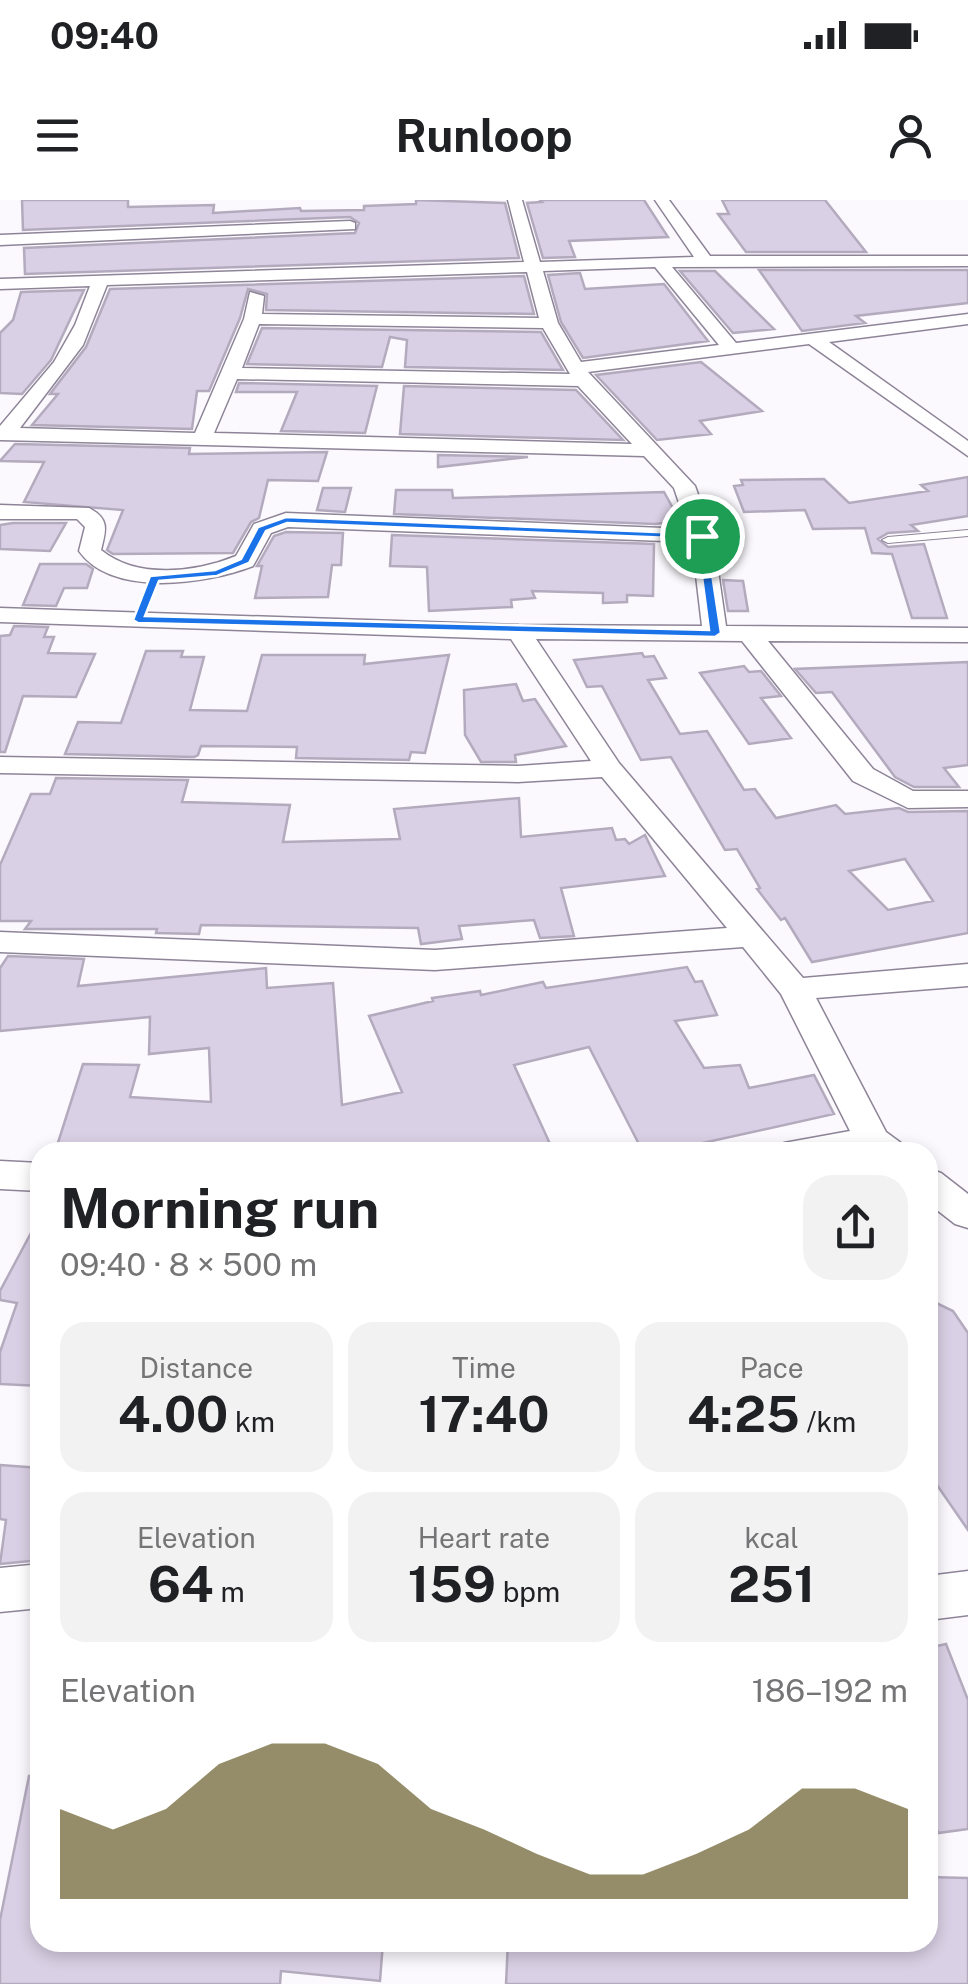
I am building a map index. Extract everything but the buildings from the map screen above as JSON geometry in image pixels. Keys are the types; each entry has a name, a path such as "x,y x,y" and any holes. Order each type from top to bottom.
{"street":[{"path":"515,200 530,268 549,323 580,374 684,486 702,536 715,633"},
{"path":"662,200 705,261"},
{"path":"0,240 347,232 344,259 354,275"},
{"path":"0,284 705,261 968,261"},
{"path":"660,263 730,347"},
{"path":"202,439 253,319 259,278"},
{"path":"2,434 40,396 69,352 93,310 100,282"},
{"path":"253,319 549,323"},
{"path":"230,373 580,374 730,347 968,319"},
{"path":"810,337 968,450"},
{"path":"930,423 968,418"},
{"path":"2,434 648,450"},
{"path":"0,512 81,513 93,519 96,527 90,551 96,560 154,578 217,573 245,561 262,529 286,520 702,536"},
{"path":"138,620 154,578"},
{"path":"0,616 519,632 968,635"},
{"path":"519,632 609,768 795,989 877,1142"},
{"path":"749,634 863,775 908,800 968,799"},
{"path":"0,765 500,774 609,768"},
{"path":"0,942 434,960 748,937"},
{"path":"795,989 968,975"},
{"path":"0,1175 30,1176"},
{"path":"938,1191 968,1214"},
{"path":"0,1590 30,1587"}],"lane":[{"path":"888,540 968,533"}],"route":[{"path":"286,520 702,536 715,633 519,632 138,620 154,578 217,573 245,561 262,529 286,520"}]}
